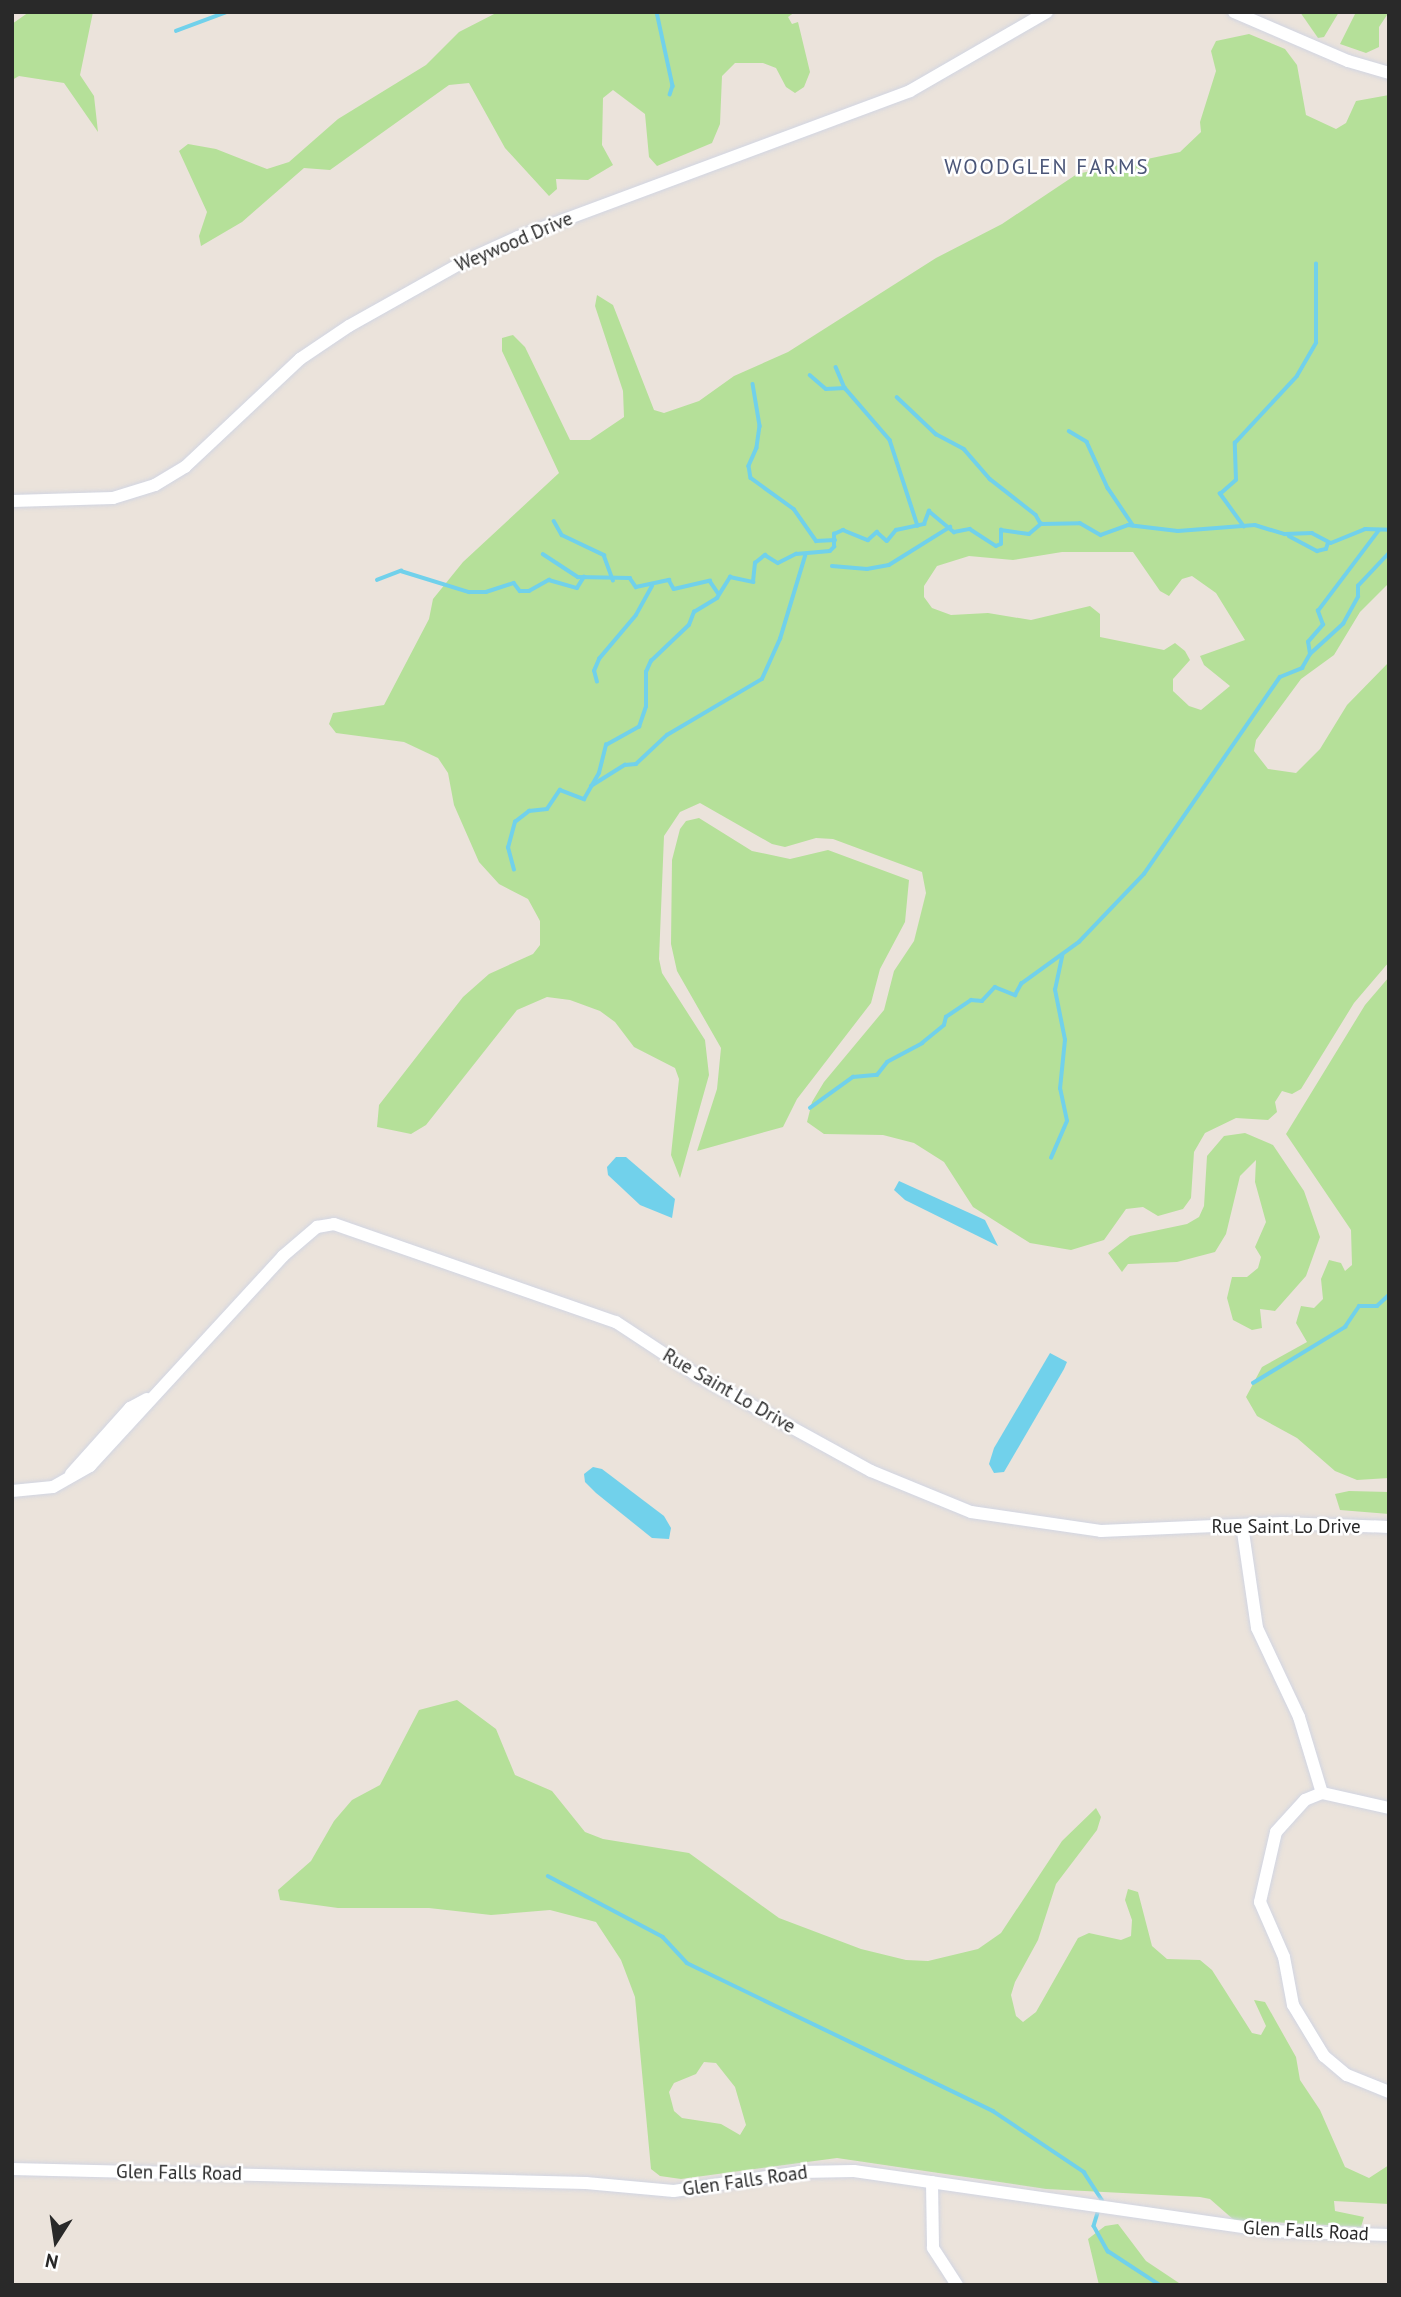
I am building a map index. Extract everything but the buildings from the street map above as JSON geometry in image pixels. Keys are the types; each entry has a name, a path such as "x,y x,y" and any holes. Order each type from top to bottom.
{"street":[{"name":"Weywood Drive","path":"12,501 113,498 155,485 185,467 300,359 349,326 463,262 518,237 901,95 1047,12"},
{"path":"1234,12 1348,61 1389,73"},
{"name":"Rue Saint Lo Drive","path":"12,1491 53,1488 90,1466 119,1437 147,1399 283,1256 317,1227 334,1223 598,1314 772,1417 871,1471 942,1503 1006,1519 1101,1531 1242,1525 1389,1527"},
{"path":"1242,1525 1257,1628 1298,1717 1322,1793"},
{"path":"1389,1808 1322,1793 1296,1807 1276,1832 1263,1875 1262,1916 1284,1957 1293,2005 1324,2056 1347,2075 1389,2092"},
{"name":"Glen Falls Road","path":"12,2169 586,2183 674,2191 829,2170 932,2182 1269,2231 1389,2235"},
{"path":"932,2182 933,2248 957,2285"}],"green space":[{"path":"29,12 93,12 80,75 94,96 98,132 64,83 19,76 12,80 12,24"},
{"path":"498,12 795,12 788,17 792,24 798,22 810,72 804,87 795,93 786,87 776,68 763,63 735,63 722,76 720,124 712,143 657,166 649,157 645,114 613,90 603,98 602,145 613,165 588,180 556,179 557,189 549,196 505,148 469,83 449,85 330,170 304,168 242,222 201,246 199,236 207,212 179,151 188,144 216,149 267,169 289,162 338,119 426,65 459,32"},
{"path":"1300,12 1339,12 1324,37 1318,38"},
{"path":"1356,12 1389,12 1379,27 1379,47 1366,53 1340,44"},
{"path":"1249,34 1285,49 1297,65 1306,115 1336,129 1346,123 1356,101 1389,95 1389,583 1360,612 1334,655 1301,679 1256,740 1254,751 1268,769 1296,773 1320,749 1347,705 1389,662 1389,962 1354,1003 1301,1089 1292,1094 1282,1091 1275,1102 1277,1112 1268,1120 1236,1118 1205,1133 1194,1152 1191,1198 1183,1209 1158,1216 1143,1207 1126,1209 1104,1240 1071,1250 1030,1243 973,1207 944,1162 914,1143 883,1135 824,1134 807,1122 812,1102 824,1082 884,1010 894,971 914,941 926,893 922,872 833,839 816,838 785,847 772,844 700,803 680,812 664,836 659,959 662,973 705,1040 709,1075 680,1178 671,1155 679,1079 675,1068 634,1047 615,1022 600,1011 570,1000 547,997 517,1010 426,1125 411,1134 377,1127 379,1105 463,997 489,974 533,954 540,945 540,921 528,899 499,884 479,862 454,805 448,773 438,758 404,742 336,733 329,724 333,713 384,705 429,619 433,599 463,562 559,473 502,351 502,338 513,335 525,347 570,440 590,440 624,417 623,391 595,306 597,295 613,305 654,410 664,413 699,401 734,376 788,352 936,258 1002,224 1077,174 1180,152 1201,132 1200,122 1216,71 1211,51 1216,41","holes":["1062,552 1133,552 1160,591 1169,596 1182,579 1192,576 1216,593 1245,640 1200,656 1204,665 1230,686 1201,710 1189,706 1173,691 1173,679 1190,660 1185,651 1175,643 1164,650 1100,637 1100,614 1090,606 1031,620 988,613 951,615 932,608 924,597 924,586 937,566 969,556 1013,560"]},
{"path":"699,818 752,851 790,859 828,850 909,880 905,922 880,969 871,1003 797,1099 783,1127 697,1151 717,1089 721,1048 677,971 671,944 672,860 680,829 686,821"},
{"path":"1389,977 1389,1478 1357,1480 1335,1471 1297,1438 1257,1416 1246,1397 1262,1367 1307,1342 1296,1323 1301,1306 1314,1308 1323,1299 1321,1279 1329,1260 1341,1263 1345,1271 1352,1265 1351,1230 1286,1134 1365,1005"},
{"path":"1245,1133 1273,1145 1304,1191 1320,1237 1306,1276 1275,1311 1260,1309 1262,1328 1252,1330 1233,1320 1227,1298 1232,1277 1247,1277 1258,1268 1261,1257 1255,1247 1266,1222 1255,1182 1256,1160 1240,1176 1226,1234 1215,1252 1177,1262 1128,1264 1122,1272 1108,1253 1130,1236 1187,1224 1199,1217 1204,1206 1207,1156 1224,1136"},
{"path":"1349,1491 1389,1492 1389,1514 1340,1510 1335,1494"},
{"path":"457,1700 496,1729 515,1775 552,1791 585,1832 603,1839 689,1853 779,1918 861,1949 906,1960 928,1961 978,1949 1001,1933 1062,1841 1096,1808 1101,1817 1097,1830 1056,1884 1038,1940 1015,1982 1011,1995 1016,2016 1023,2022 1036,2012 1078,1938 1089,1933 1121,1940 1131,1936 1132,1920 1125,1900 1128,1889 1138,1892 1152,1946 1167,1959 1200,1960 1212,1970 1252,2033 1261,2035 1266,2026 1254,2000 1265,2002 1296,2057 1300,2080 1320,2110 1345,2167 1369,2178 1389,2165 1389,2204 1334,2201 1335,2211 1364,2217 1361,2227 1234,2220 1210,2199 1200,2197 1046,2189 837,2158 681,2179 660,2176 651,2169 635,1997 621,1960 596,1922 550,1910 491,1915 429,1908 338,1908 280,1900 278,1890 311,1861 334,1821 352,1800 380,1785 419,1710","holes":["704,2062 716,2063 735,2087 746,2125 740,2135 721,2124 682,2118 674,2111 669,2092 674,2083 696,2074"]},
{"path":"1118,2224 1146,2261 1182,2285 1099,2285 1088,2239 1105,2226"}],"water":[{"path":"616,1157 626,1157 675,1199 672,1218 640,1205 608,1175 607,1167"},
{"path":"899,1181 985,1220 998,1246 905,1200 894,1190"},
{"path":"1050,1353 1067,1362 1064,1369 1004,1472 994,1473 989,1464 994,1448"},
{"path":"593,1467 602,1469 664,1516 671,1528 669,1539 652,1538 596,1493 585,1482 584,1474"}],"waterway":[{"path":"176,31 227,12"},
{"path":"657,12 673,86 670,95"},
{"path":"1244,527 1220,494 1236,480 1235,443 1297,376 1316,343 1316,264"},
{"path":"836,367 845,388 890,440 918,526"},
{"path":"810,375 826,389 845,388"},
{"path":"753,384 760,426 757,448 749,466 751,478 794,509 816,541 835,540"},
{"path":"897,397 936,434 964,449 990,479 1036,515 1041,524"},
{"path":"1069,431 1087,442 1108,488 1133,525"},
{"path":"514,870 508,848 515,822 529,811 547,809 560,790 584,799 599,773 606,745 639,727 646,707 646,672 651,661 689,625 694,612 717,598 730,577 753,582 755,563 765,555 778,563 796,554 830,551 834,547 834,534 843,530 868,540 877,532 887,541 896,530 924,524 929,511 954,532 970,529 996,546 1001,544 1001,530 1029,534 1041,524 1080,523 1101,535 1128,525 1178,531 1255,525 1285,534 1312,533 1331,543 1365,529 1389,530"},
{"path":"554,521 562,535 604,555 613,580"},
{"path":"832,566 867,569 889,565 950,527"},
{"path":"1310,654 1308,642 1323,625 1318,611 1379,530"},
{"path":"1289,536 1317,551 1326,549 1328,543"},
{"path":"810,1108 853,1077 877,1075 887,1062 922,1043 944,1025 946,1017 971,1000 982,1001 995,987 1015,995 1021,984 1079,942 1144,874 1280,677 1302,668 1310,654 1343,624 1358,597 1358,586 1389,553"},
{"path":"543,554 578,577 630,578 636,587 669,580 674,589 710,581 718,593"},
{"path":"591,786 625,765 636,764 667,735 762,679 780,639 805,556"},
{"path":"377,580 401,571 469,592 486,592 514,583 520,591 529,591 549,580 577,588 584,577"},
{"path":"597,682 594,671 599,659 636,615 652,586"},
{"path":"1051,1158 1067,1121 1060,1089 1065,1040 1055,990 1062,956"},
{"path":"1253,1383 1345,1327 1359,1306 1377,1306 1389,1295"},
{"path":"548,1876 663,1937 687,1963 993,2111 1084,2172 1102,2200 1094,2226 1108,2251 1160,2285"}],"district":[{"name":"WOODGLEN FARMS","path":"1047,167"}]}
